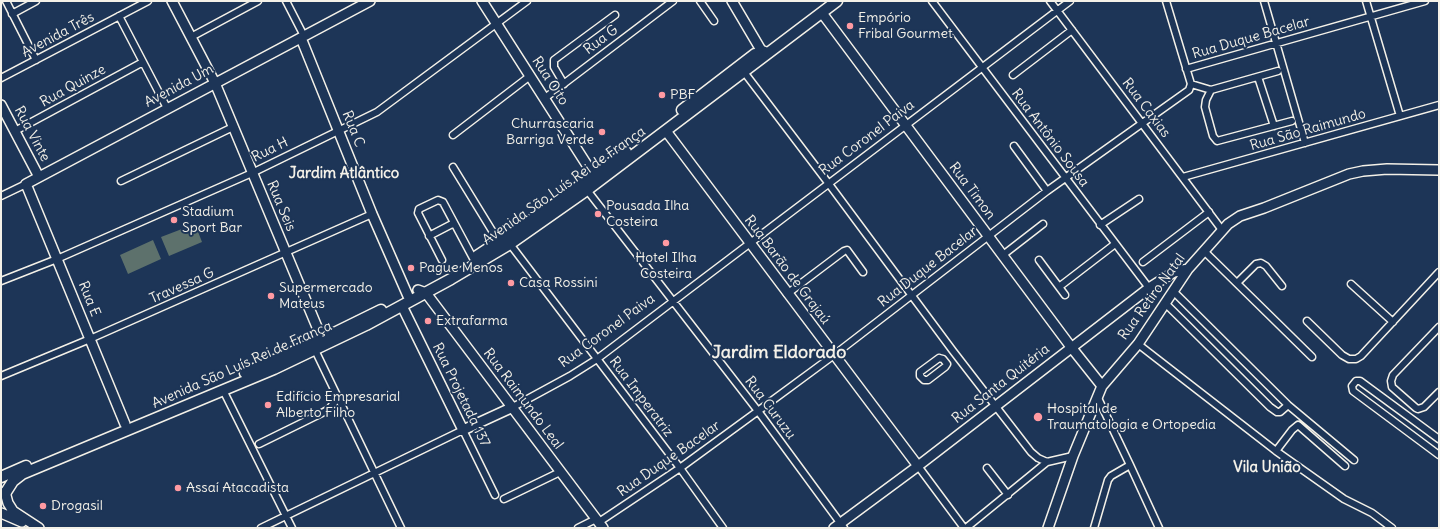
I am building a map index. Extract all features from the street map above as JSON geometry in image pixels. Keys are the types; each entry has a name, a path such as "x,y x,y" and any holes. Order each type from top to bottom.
{"main road":[{"name":"Avenida São Luís Rei de França","path":"1,477 281,358 408,296 422,292 510,244 587,190 661,130 764,52 825,1"},
{"name":"Avenida São Luís Rei de França","path":"3,492 22,474 315,350 402,306 545,211 744,72 764,52 822,13 837,1"}],"street":[{"path":"6,1 36,60"},
{"path":"12,14 36,1"},
{"name":"Avenida Três","path":"1,78 148,1"},
{"path":"172,1 193,36"},
{"path":"178,1 193,36"},
{"path":"193,36 258,1"},
{"path":"286,1 303,37"},
{"name":"Avenida Um","path":"1,196 370,1"},
{"name":"Rua Oito","path":"482,1 594,176"},
{"name":"Rua H","path":"1,281 57,259 252,173 382,109 527,1"},
{"name":"Rua G","path":"545,98 673,1"},
{"path":"700,1 714,21"},
{"path":"732,1 764,52"},
{"name":"Rua Antônio Sousa","path":"932,1 1148,288"},
{"name":"Rua Caxias","path":"1050,1 1222,230"},
{"name":"Rua Coronel Paiva","path":"261,528 513,407 570,376 597,358 750,244 1070,1"},
{"path":"1166,1 1186,69"},
{"path":"1264,1 1306,143"},
{"path":"1366,1 1400,116"},
{"name":"Rua Duque Bacelar","path":"578,528 599,523 680,468 834,355 1064,178 1189,90 1191,84 1186,69 1425,1"},
{"name":"Rua Timon","path":"822,13 905,126 1102,386"},
{"path":"564,84 554,67 554,60 615,15"},
{"path":"119,16 167,108"},
{"path":"1013,75 1072,30"},
{"name":"Rua Seis","path":"193,36 217,82 233,127 322,339"},
{"name":"Rua C","path":"303,37 372,214 408,296"},
{"name":"Rua Quinze","path":"15,131 143,62"},
{"path":"1191,84 1211,90 1278,71"},
{"path":"744,72 995,407 1031,452 1047,462"},
{"path":"453,135 530,76"},
{"path":"1258,77 1274,126"},
{"path":"1211,90 1206,100 1206,107 1214,138 1217,141 1292,121"},
{"name":"Rua Vinte","path":"1,105 39,177"},
{"name":"Rua São Raimundo","path":"1183,177 1439,105"},
{"path":"121,181 233,127"},
{"name":"Rua Barão de Grajaú","path":"661,130 750,244 965,528"},
{"path":"1014,146 1047,191"},
{"path":"454,167 499,242"},
{"name":"Rua Retiro Natal","path":"1048,528 1073,456 1102,386 1138,344 1188,269 1231,221 1240,216 1349,174 1380,169 1439,170"},
{"name":"Rua E","path":"26,184 125,424"},
{"name":"Rua Curuzu","path":"587,190 758,411 839,526"},
{"path":"1100,225 1139,199"},
{"path":"442,260 418,213 419,209 438,200 441,200 473,258"},
{"path":"1143,262 1209,212"},
{"name":"Travessa G","path":"1,376 90,339 372,214"},
{"path":"429,236 454,223"},
{"path":"1003,255 1043,224"},
{"name":"Rua Imperatriz","path":"510,244 680,468 723,528"},
{"path":"1059,287 1115,244"},
{"path":"788,294 847,250 863,272"},
{"path":"1204,251 1312,357"},
{"path":"1039,260 1065,295"},
{"path":"1237,283 1256,264 1261,263 1266,266 1282,286"},
{"name":"Rua Santa Quitéria","path":"839,526 1148,288 1174,272 1188,269"},
{"path":"1307,321 1342,355 1346,358 1354,360 1361,356 1439,272"},
{"path":"1350,284 1393,322"},
{"path":"1173,291 1288,405 1354,460"},
{"name":"Rua Raimundo Leal","path":"422,292 513,407 599,523"},
{"path":"1165,303 1276,412 1280,412 1288,405"},
{"name":"Rua Projetada 137","path":"402,306 495,495"},
{"path":"1439,327 1393,375 1391,381 1392,387 1418,409 1424,408 1439,392"},
{"path":"1138,344 1276,451 1344,499 1372,513 1392,528"},
{"path":"315,350 401,528"},
{"path":"943,358 953,352"},
{"path":"1439,439 1360,381 1356,381 1352,386 1353,391 1439,455"},
{"path":"223,390 292,528"},
{"path":"1097,396 1159,528"},
{"path":"259,444 329,409 338,398"},
{"path":"1276,451 1292,430 1298,425 1345,466"},
{"path":"965,528 1008,495 1047,462 1073,456"},
{"path":"1094,528 1108,480 1111,476 1130,465"},
{"path":"987,468 1008,495"},
{"path":"504,499 560,472"},
{"path":"3,492 13,511 39,528"},
{"path":"1,513 10,516 32,528"}],"green space":[{"path":"195,224 202,242 169,256 161,237"},
{"path":"153,240 161,259 128,274 120,255"}],"place":[{"name":"Empório Fribal Gourmet","path":"850,26"},
{"name":"PBF","path":"662,95"},
{"name":"Churrascaria Barriga Verde","path":"602,132"},
{"name":"Pousada Ilha Costeira","path":"598,214"},
{"name":"Stadium Sport Bar","path":"174,220"},
{"name":"Hotel Ilha Costeira","path":"666,243"},
{"name":"Pague Menos","path":"411,268"},
{"name":"Casa Rossini","path":"511,283"},
{"name":"Supermercado Mateus","path":"271,296"},
{"name":"Extrafarma","path":"428,321"},
{"name":"Edifício Empresarial Alberto Filho","path":"268,405"},
{"name":"Hospital de Traumatologia e Ortopedia","path":"1038,417"},
{"name":"Assaí Atacadista","path":"178,488"},
{"name":"Drogasil","path":"43,506"}],"district":[{"name":"Jardim Atlântico","path":"344,174"},
{"name":"Jardim Eldorado","path":"779,353"},
{"name":"Vila União","path":"1267,468"}]}
